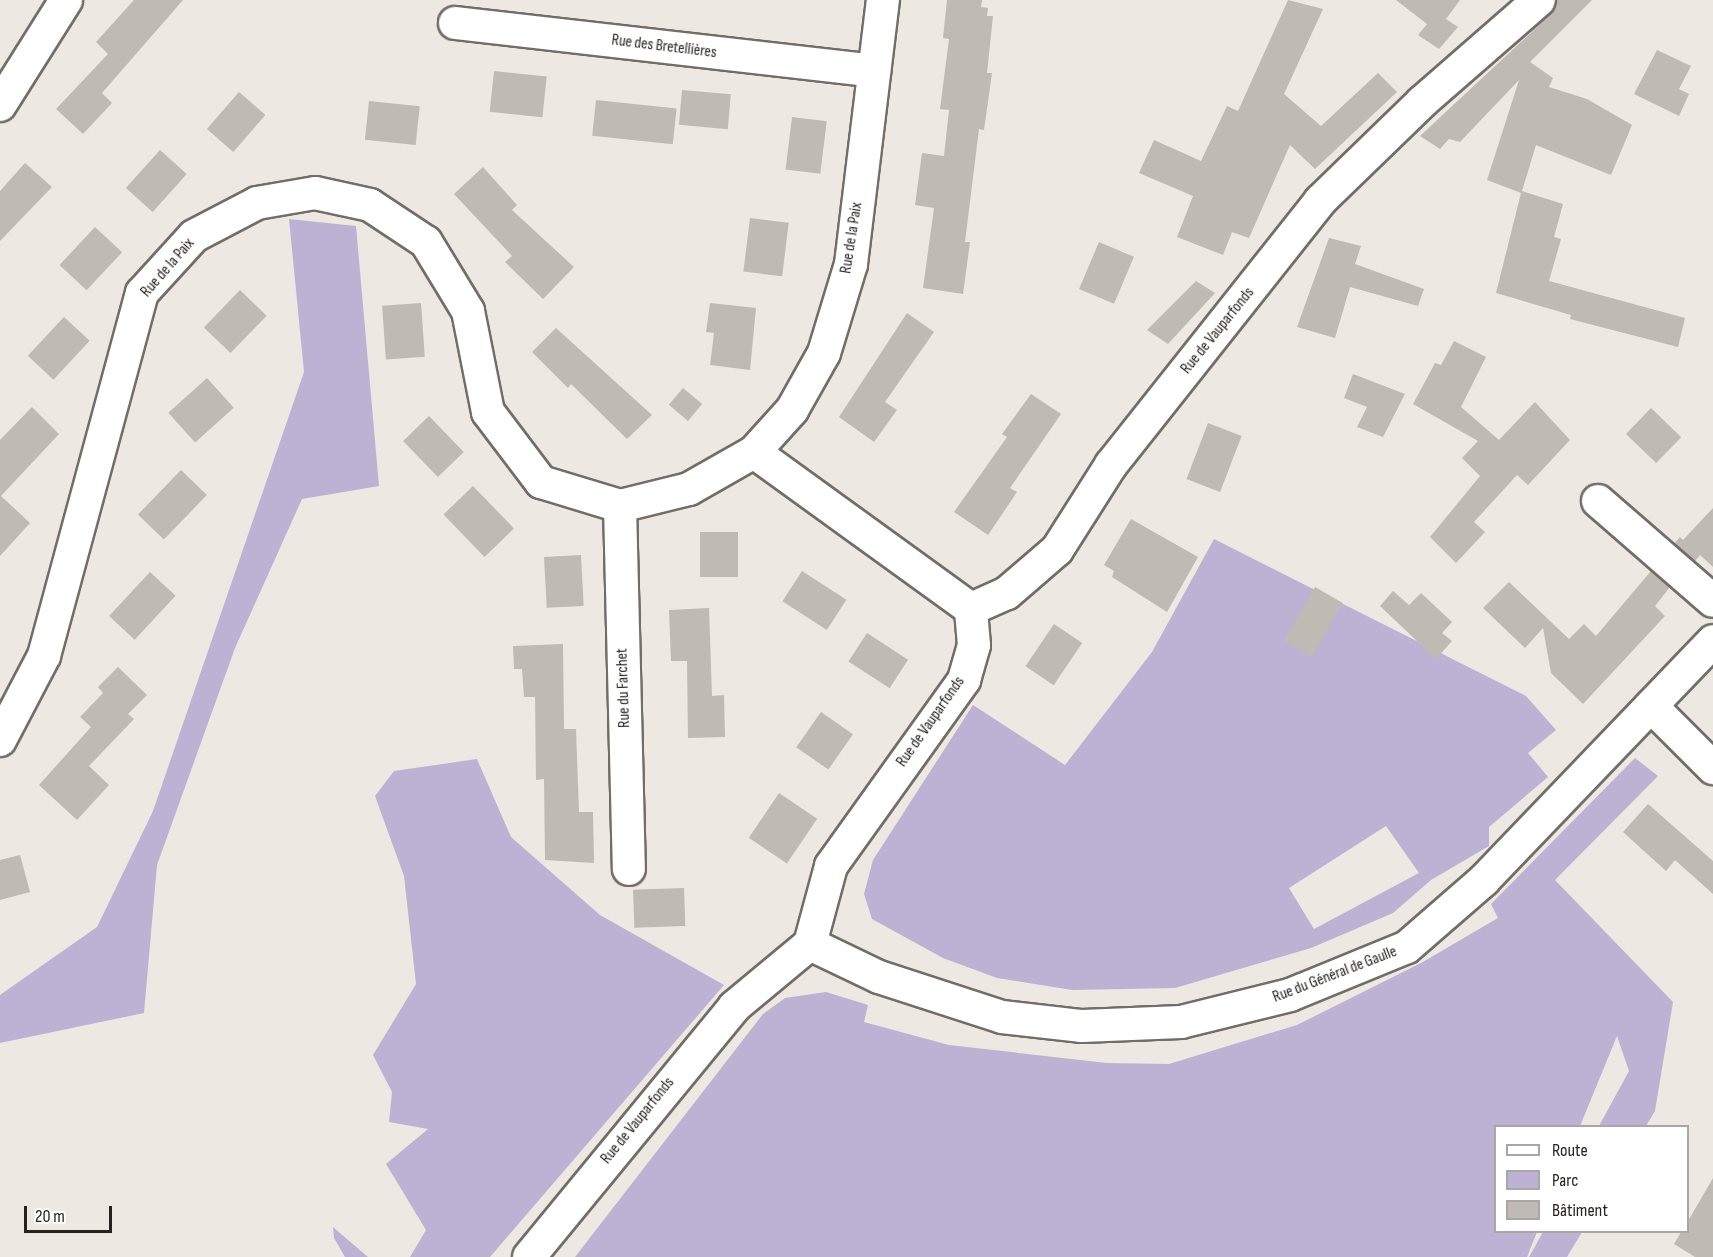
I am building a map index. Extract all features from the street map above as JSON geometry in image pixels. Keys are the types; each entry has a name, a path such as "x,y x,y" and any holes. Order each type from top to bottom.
{"street":[{"path":"0,105 66,0"},
{"name":"Rue de la Paix","path":"0,740 44,656 142,293 194,236 257,203 315,194 370,205 426,242 468,311 488,412 541,482 620,506 689,489 754,452 792,410 824,353 851,264 884,0"},
{"name":"Rue de Vauparfonds","path":"529,1257 734,1007 810,944 831,866 964,680 974,645 970,609 1007,593 1057,550 1111,465 1320,201 1422,102 1539,0"},
{"name":"Rue des Bretellières","path":"454,23 874,71"},
{"path":"754,452 970,609"},
{"path":"1598,501 1713,601"},
{"name":"Rue du Farchet","path":"620,506 629,869"},
{"name":"Rue du Général de Gaulle","path":"810,944 879,977 1002,1017 1070,1025 1181,1022 1290,995 1407,947 1484,880 1713,641"},
{"path":"1651,706 1713,768"}],"green space":[{"path":"289,219 356,226 379,486 302,499 235,648 157,865 144,1013 0,1043 0,995 97,927 153,811 304,372"},
{"path":"1214,539 1526,696 1556,730 1528,753 1548,777 1489,827 1489,846 1431,880 1393,913 1311,948 1175,988 1072,990 997,978 943,958 872,919 864,894 873,860 973,705 1065,765 1152,652","holes":["1386,826 1419,873 1314,929 1289,888"]},
{"path":"1635,758 1658,776 1555,880 1673,1002 1655,1111 1647,1125 1600,1125 1629,1071 1617,1036 1580,1125 1494,1125 1494,1233 1537,1233 1527,1257 575,1257 763,1014 785,998 826,992 868,1005 864,1022 949,1045 1107,1063 1169,1064 1297,1025 1421,963 1498,918 1491,904"},
{"path":"477,759 511,837 600,915 724,985 490,1257 410,1257 426,1230 386,1164 428,1129 389,1122 392,1092 373,1055 416,984 404,876 375,796 394,771"},
{"path":"333,1227 368,1257 345,1257 334,1238"},
{"path":"1542,1233 1581,1233 1567,1257 1529,1257"}],"building":[{"path":"134,0 183,0 102,93 112,103 83,134 56,109 108,54 96,42"},
{"path":"947,0 982,0 981,7 988,8 987,16 993,16 987,73 992,73 984,130 979,129 965,242 970,242 963,294 923,288 934,208 915,205 922,153 944,156 949,110 940,109 949,39 943,38"},
{"path":"1288,0 1323,9 1284,94 1321,126 1378,73 1397,92 1315,169 1290,145 1249,238 1232,232 1223,255 1177,237 1193,196 1139,173 1154,140 1201,161 1227,106 1238,111"},
{"path":"1396,0 1460,0 1446,19 1458,27 1439,49 1418,35 1427,24"},
{"path":"1557,0 1592,0 1530,62 1553,78 1549,87 1587,99 1632,125 1611,175 1536,145 1522,191 1563,204 1554,237 1561,239 1549,281 1685,318 1678,347 1570,319 1571,315 1496,293 1521,193 1487,180 1519,80 1460,142 1449,139 1440,149 1420,136 1551,14"},
{"path":"1657,50 1691,66 1679,89 1689,94 1679,116 1634,94"},
{"path":"494,71 547,77 542,117 490,112"},
{"path":"682,90 731,94 728,129 679,125"},
{"path":"239,92 265,115 233,152 207,129"},
{"path":"596,100 677,108 673,144 592,136"},
{"path":"369,101 420,106 416,145 365,140"},
{"path":"792,117 827,121 820,174 786,170"},
{"path":"160,150 187,174 153,212 126,188"},
{"path":"25,163 52,187 0,241 0,191"},
{"path":"483,167 517,205 512,210 574,267 543,299 505,262 512,256 454,194"},
{"path":"750,218 789,223 782,276 743,272"},
{"path":"95,227 122,252 87,290 60,265"},
{"path":"1329,238 1361,246 1355,264 1424,289 1418,306 1350,287 1335,338 1297,327"},
{"path":"1099,242 1134,257 1114,304 1079,289"},
{"path":"1196,281 1215,293 1168,344 1147,330"},
{"path":"240,290 267,316 230,353 204,327"},
{"path":"421,303 425,357 386,360 382,306"},
{"path":"710,303 756,308 750,370 710,365 714,333 706,332"},
{"path":"907,313 934,332 885,402 897,410 874,442 839,417"},
{"path":"64,317 90,341 53,380 28,356"},
{"path":"556,328 652,415 627,439 571,384 568,388 532,352"},
{"path":"1454,341 1486,357 1461,407 1499,440 1535,402 1570,440 1528,485 1517,475 1474,522 1485,532 1456,563 1430,537 1480,476 1462,458 1478,441 1413,404 1435,363 1441,365"},
{"path":"1353,374 1405,394 1383,437 1357,427 1367,407 1344,398"},
{"path":"207,378 234,408 195,443 168,413"},
{"path":"683,388 702,404 688,421 669,405"},
{"path":"1031,394 1061,414 1010,488 1017,492 988,535 954,512 1007,437 1002,434"},
{"path":"32,407 59,434 1,496 30,523 0,556 0,440"},
{"path":"1651,408 1681,437 1656,463 1626,434"},
{"path":"429,416 464,452 438,477 403,441"},
{"path":"1208,423 1242,436 1220,492 1186,479"},
{"path":"181,470 207,495 164,540 138,515"},
{"path":"473,486 514,528 484,557 444,514"},
{"path":"1713,508 1713,567 1700,555 1695,561 1674,544 1680,537 1683,540"},
{"path":"1131,519 1198,557 1167,612 1112,577 1114,571 1104,565"},
{"path":"700,532 738,532 738,577 700,577"},
{"path":"581,555 584,606 547,608 544,557"},
{"path":"802,571 846,600 827,630 782,601"},
{"path":"1651,571 1670,587 1655,606 1665,616 1583,704 1551,673 1543,628 1525,648 1483,608 1509,582 1569,639 1584,624 1596,636"},
{"path":"150,572 176,596 135,640 109,616"},
{"path":"1315,587 1343,603 1312,657 1284,641"},
{"path":"1393,591 1409,605 1421,593 1452,622 1442,633 1452,641 1436,659 1380,606"},
{"path":"709,608 712,696 724,695 725,737 688,738 687,661 671,661 669,610"},
{"path":"1054,624 1082,643 1054,685 1025,666"},
{"path":"867,633 908,660 890,688 848,662"},
{"path":"563,644 564,729 576,729 579,812 593,812 594,863 545,860 544,779 536,780 535,697 524,697 522,669 514,669 513,646"},
{"path":"118,667 147,695 128,714 134,719 89,766 109,785 77,820 39,785 91,727 80,717 103,693 98,687"},
{"path":"821,712 853,734 828,770 796,747"},
{"path":"779,793 817,819 787,863 749,838"},
{"path":"1648,804 1713,861 1713,894 1675,860 1666,871 1623,832"},
{"path":"20,855 30,892 0,900 0,860"},
{"path":"684,888 685,926 634,928 633,890"},
{"path":"1713,1178 1713,1257 1695,1257 1674,1244 1680,1233 1689,1233 1689,1219"}]}
